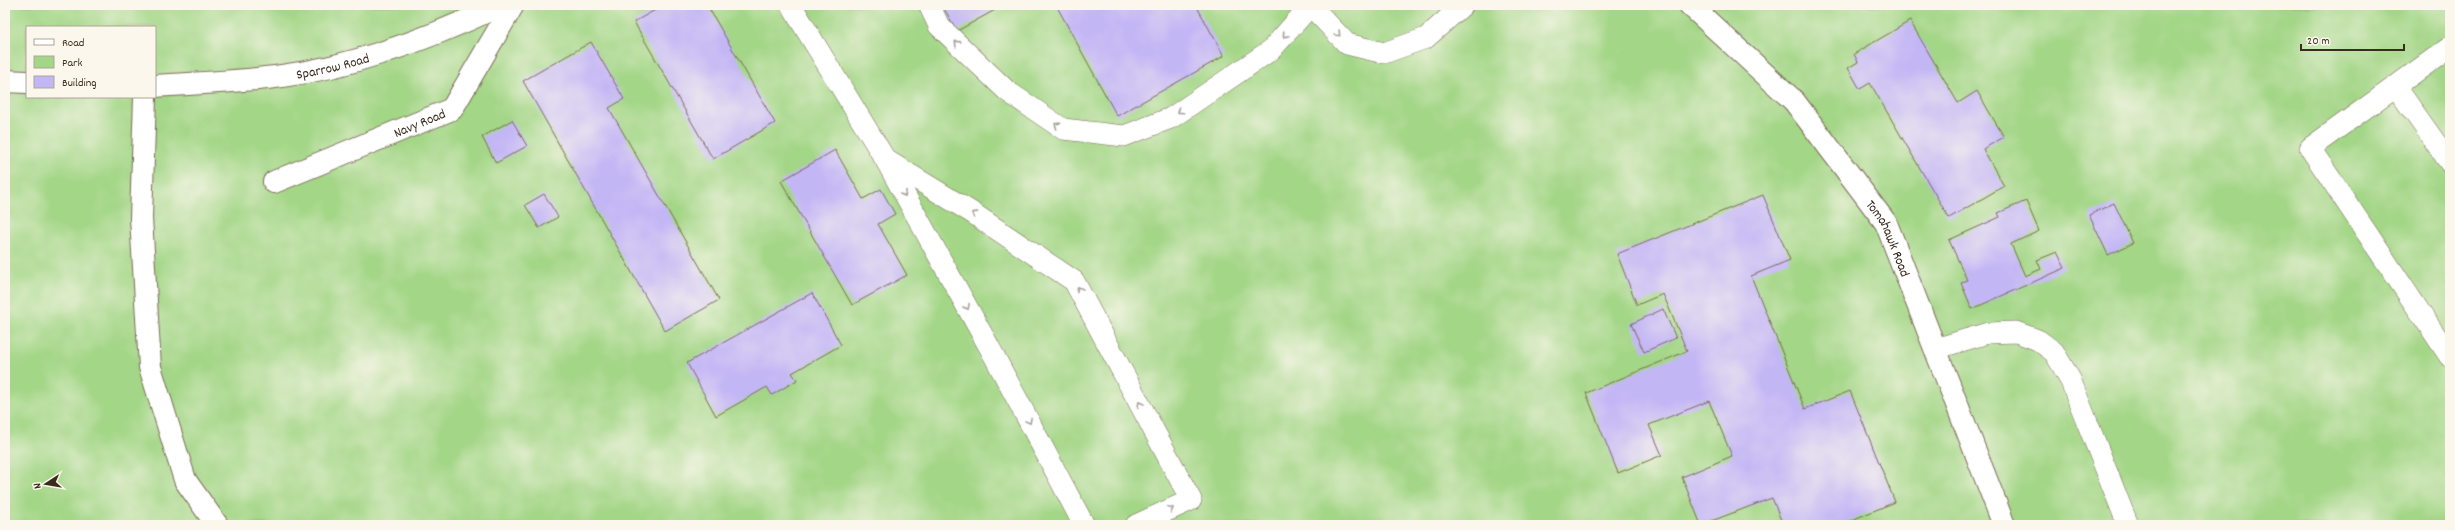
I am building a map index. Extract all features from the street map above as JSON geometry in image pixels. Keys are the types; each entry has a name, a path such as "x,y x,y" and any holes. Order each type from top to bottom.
{"street":[{"name":"Sparrow Road","path":"156,86 283,76 359,60 462,23 501,5"},
{"name":"Navy Road","path":"274,182 452,110 513,5"},
{"name":"Tomahawk Road","path":"1690,5 1794,101 1886,223 2004,525"},
{"path":"5,81 26,82"},
{"path":"145,98 141,218 150,367 185,480 217,525"}],"lane":[{"path":"791,5 885,159 992,352 1084,525"},
{"path":"929,5 939,26 1007,91 1063,129 1124,136 1171,118 1272,50 1310,6 1347,44 1384,53 1426,38 1463,5"},
{"path":"2450,47 2310,148 2450,357"},
{"path":"2396,87 2450,163"},
{"path":"885,159 971,212 1074,280 1191,500 1136,525"},
{"path":"1936,349 1988,333 2016,332 2038,340 2054,352 2070,379 2128,525"}],"green space":[{"path":"5,5 2450,5 2450,525 5,525"}],"building":[{"path":"664,5 707,5 775,123 713,159 634,22"},
{"path":"942,5 1004,5 957,31"},
{"path":"1056,5 1196,5 1224,56 1117,116"},
{"path":"1910,21 1958,103 1977,91 2004,137 1983,149 2004,186 1949,218 1870,83 1860,89 1848,68 1858,62 1854,54"},
{"path":"591,42 624,99 609,108 719,300 665,331 523,81"},
{"path":"512,120 527,146 496,163 482,137"},
{"path":"835,150 863,199 881,189 895,214 878,224 907,275 852,305 781,181"},
{"path":"544,194 558,217 539,228 525,205"},
{"path":"1763,195 1790,260 1751,276 1805,409 1850,391 1895,502 1840,525 1783,525 1772,498 1701,525 1682,477 1732,456 1709,401 1649,425 1662,455 1618,473 1586,393 1687,351 1663,294 1637,305 1617,254"},
{"path":"2026,201 2039,231 2011,244 2025,276 2041,269 2037,260 2057,252 2065,268 1972,309 1961,283 1967,280 1949,240 2000,217 1998,213"},
{"path":"2114,203 2133,243 2108,255 2089,215"},
{"path":"812,293 841,345 792,373 797,380 772,395 767,387 716,416 687,363"},
{"path":"1663,309 1676,338 1644,352 1631,324"}]}
